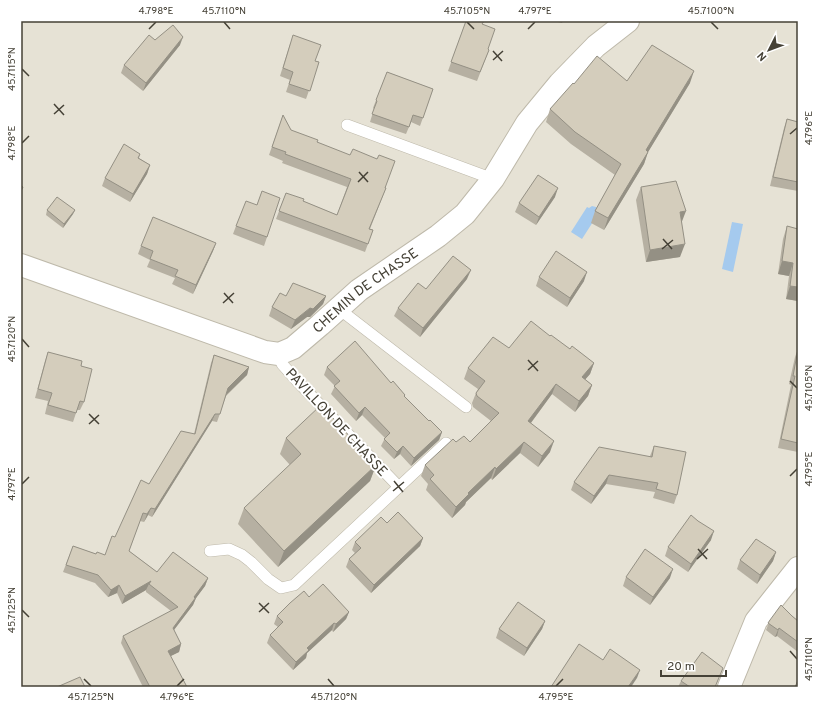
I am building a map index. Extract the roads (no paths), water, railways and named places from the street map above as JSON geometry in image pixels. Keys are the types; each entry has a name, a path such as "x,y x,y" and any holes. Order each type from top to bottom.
{"street":[{"name":"CHEMIN DE CHASSE","path":"279,354 292,348 339,309 359,290 438,236 464,214 493,179 527,123 560,83 596,46 628,21"},
{"path":"21,265 265,352 279,354"},
{"path":"729,687 756,621 798,568"}],"lane":[{"path":"347,125 493,179"},
{"path":"339,309 466,407"},
{"name":"PAVILLON DE CHASSE","path":"279,354 282,364 297,381 399,487"},
{"name":"PAVILLON DE CHASSE","path":"210,551 229,549 247,558 268,579 281,588 294,585 446,443"}],"water":[{"path":"592,206 598,209 598,214 582,239 571,232 587,207 589,208"},
{"path":"732,222 743,224 733,272 722,269"}]}
